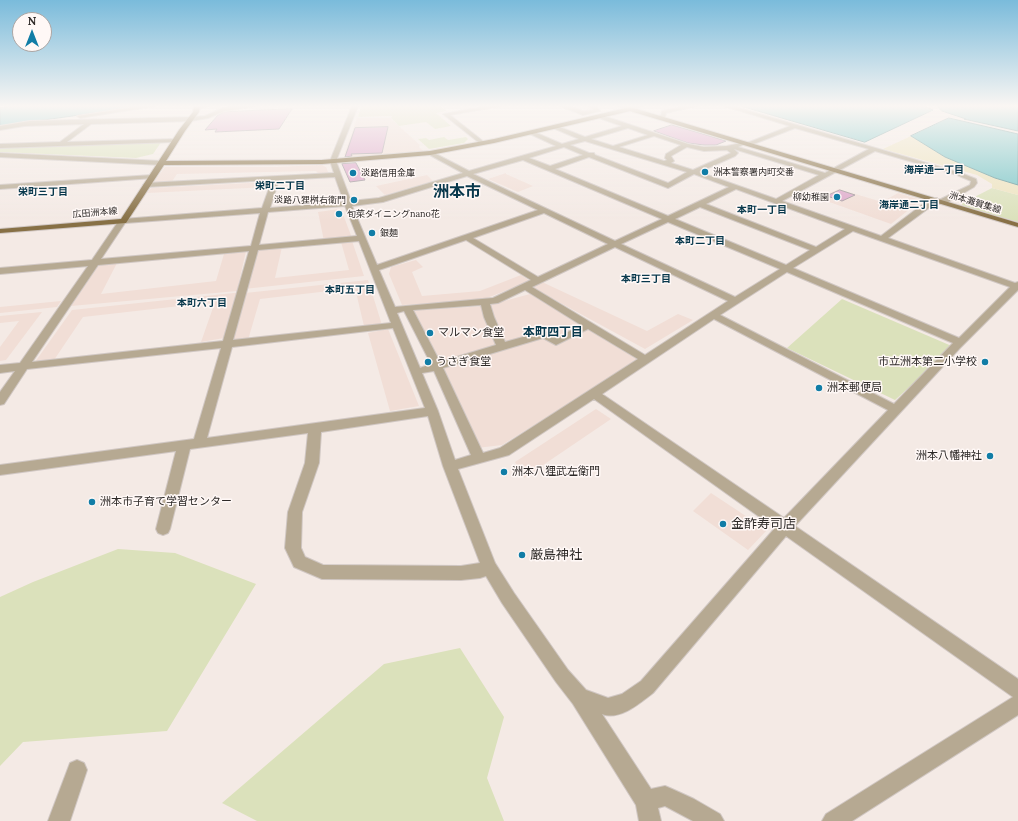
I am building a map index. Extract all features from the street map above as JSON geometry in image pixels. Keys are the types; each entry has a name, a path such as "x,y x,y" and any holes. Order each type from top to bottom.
{"main road":[{"path":"173,144 162,163 274,165 430,153 475,144"},
{"name":"洲本灘賀集線","path":"750,144 1018,225"},
{"name":"広田洲本線","path":"0,231 123,221 162,163"}],"street":[{"path":"0,146 35,144"},
{"path":"340,144 333,161 337,175 396,325 432,411 450,466 489,566 508,598 562,676 580,697 648,811 665,796 687,806 713,821"},
{"path":"559,144 668,186 693,172 733,155 735,153 730,148"},
{"path":"0,400 123,221 348,204 380,200 569,144"},
{"path":"580,697 608,707 626,702 647,687 785,527 895,409 960,342 1018,286 693,172 601,144"},
{"path":"548,169 624,144"},
{"path":"664,163 671,161 668,158 668,155 686,145 710,150 730,148 742,144"},
{"path":"858,144 960,174 974,180 972,186 938,201 882,239"},
{"path":"730,148 825,175"},
{"path":"775,202 874,149"},
{"path":"430,153 468,174 736,301"},
{"path":"0,155 162,163"},
{"path":"522,157 960,342"},
{"path":"146,186 337,175"},
{"path":"0,187 152,177"},
{"path":"199,443 265,210 276,178"},
{"path":"391,311 407,308 495,301 734,187"},
{"path":"700,204 817,250"},
{"path":"374,269 543,210"},
{"path":"450,466 504,452 714,315 852,228"},
{"path":"466,237 537,280"},
{"path":"0,271 361,238"},
{"path":"524,286 645,360"},
{"path":"485,302 489,316 502,347"},
{"path":"407,308 437,366 479,458"},
{"path":"714,315 895,409"},
{"path":"0,369 396,325"},
{"path":"424,370 545,334 556,342 589,325"},
{"path":"593,393 1018,690"},
{"path":"0,481 4,470 432,411"},
{"path":"315,428 312,463 295,512 293,548 299,562 322,572 461,573 480,571 489,566"},
{"path":"163,529 184,446"},
{"path":"833,821 1018,704"},
{"path":"59,821 77,770"}],"shaded area":[{"path":"348,144 419,144 419,147 423,151 351,157 344,155"},
{"path":"322,165 326,167 329,174 319,174 316,171 177,174 171,183 153,183 165,167 275,167"},
{"path":"506,173 533,186 518,192 488,179"},
{"path":"427,175 433,181 385,195 376,186"},
{"path":"270,182 268,187 147,193 151,188"},
{"path":"839,189 882,202 898,193 921,200 891,224 818,198"},
{"path":"341,209 352,238 324,241 318,212"},
{"path":"352,241 364,276 244,289 256,249 282,247 275,278 349,270 341,242"},
{"path":"246,251 237,291 71,306 99,265 117,263 101,294 216,281 224,254"},
{"path":"416,260 423,267 412,272 422,296 480,291 521,275 530,281 482,300 402,305 389,274 391,267"},
{"path":"368,280 382,325 364,326 355,288 260,299 248,340 230,341 245,293"},
{"path":"542,282 647,331 678,314 693,320 645,349 533,288"},
{"path":"243,292 224,338 201,342 215,302 83,317 54,360 35,362 72,310"},
{"path":"530,294 639,360 502,445 468,449 407,311 486,306"},
{"path":"61,301 57,307 0,313 0,307"},
{"path":"42,312 6,360 0,361 0,347 19,321 0,323 0,316"},
{"path":"388,329 419,406 390,411 368,333"},
{"path":"596,409 611,419 524,478 515,462"},
{"path":"711,493 767,530 748,550 693,511"}],"green space":[{"path":"73,144 160,144 153,154 136,158 0,152 0,147"},
{"path":"424,144 456,144 429,149"},
{"path":"992,188 1018,195 1018,222 961,204"},
{"path":"842,299 954,347 895,400 787,348"},
{"path":"118,549 175,553 256,584 167,731 23,742 0,766 0,597 33,582"},
{"path":"460,648 504,717 487,778 504,821 257,821 222,803 384,664"}],"sand":[{"path":"893,144 924,144 945,157 995,178 1018,185 1018,195 992,188 992,184 977,175 883,149"}],"water":[{"path":"924,144 1018,144 1018,185 995,178 945,157"}],"building":[{"path":"349,144 384,144 382,153 351,154 352,156 345,157"},
{"path":"699,144 718,144 716,145"},
{"name":"淡路信用金庫","path":"356,163 365,180 350,182 342,164"},
{"name":"柳幼稚園","path":"840,190 855,195 842,201 827,196"}],"place":[{"name":"洲本警察署内町交番","path":"705,172"},
{"name":"淡路信用金庫","path":"353,173"},
{"name":"柳幼稚園","path":"837,197"},
{"name":"淡路八狸桝右衛門","path":"354,200"},
{"name":"旬菜ダイニングnano花","path":"339,214"},
{"name":"銀麺","path":"372,233"},
{"name":"マルマン食堂","path":"430,333"},
{"name":"うさぎ食堂","path":"428,362"},
{"name":"市立洲本第二小学校","path":"985,362"},
{"name":"洲本郵便局","path":"819,388"},
{"name":"洲本八幡神社","path":"990,456"},
{"name":"洲本八狸武左衛門","path":"504,472"},
{"name":"洲本市子育て学習センター","path":"92,502"},
{"name":"金酢寿司店","path":"723,524"},
{"name":"厳島神社","path":"522,555"}],"district":[{"name":"海岸通一丁目","path":"934,170"},
{"name":"栄町二丁目","path":"280,186"},
{"name":"栄町三丁目","path":"43,192"},
{"name":"洲本市","path":"457,192"},
{"name":"海岸通二丁目","path":"909,205"},
{"name":"本町一丁目","path":"762,210"},
{"name":"本町二丁目","path":"700,241"},
{"name":"本町三丁目","path":"646,279"},
{"name":"本町五丁目","path":"350,290"},
{"name":"本町六丁目","path":"202,303"},
{"name":"本町四丁目","path":"553,333"}]}
